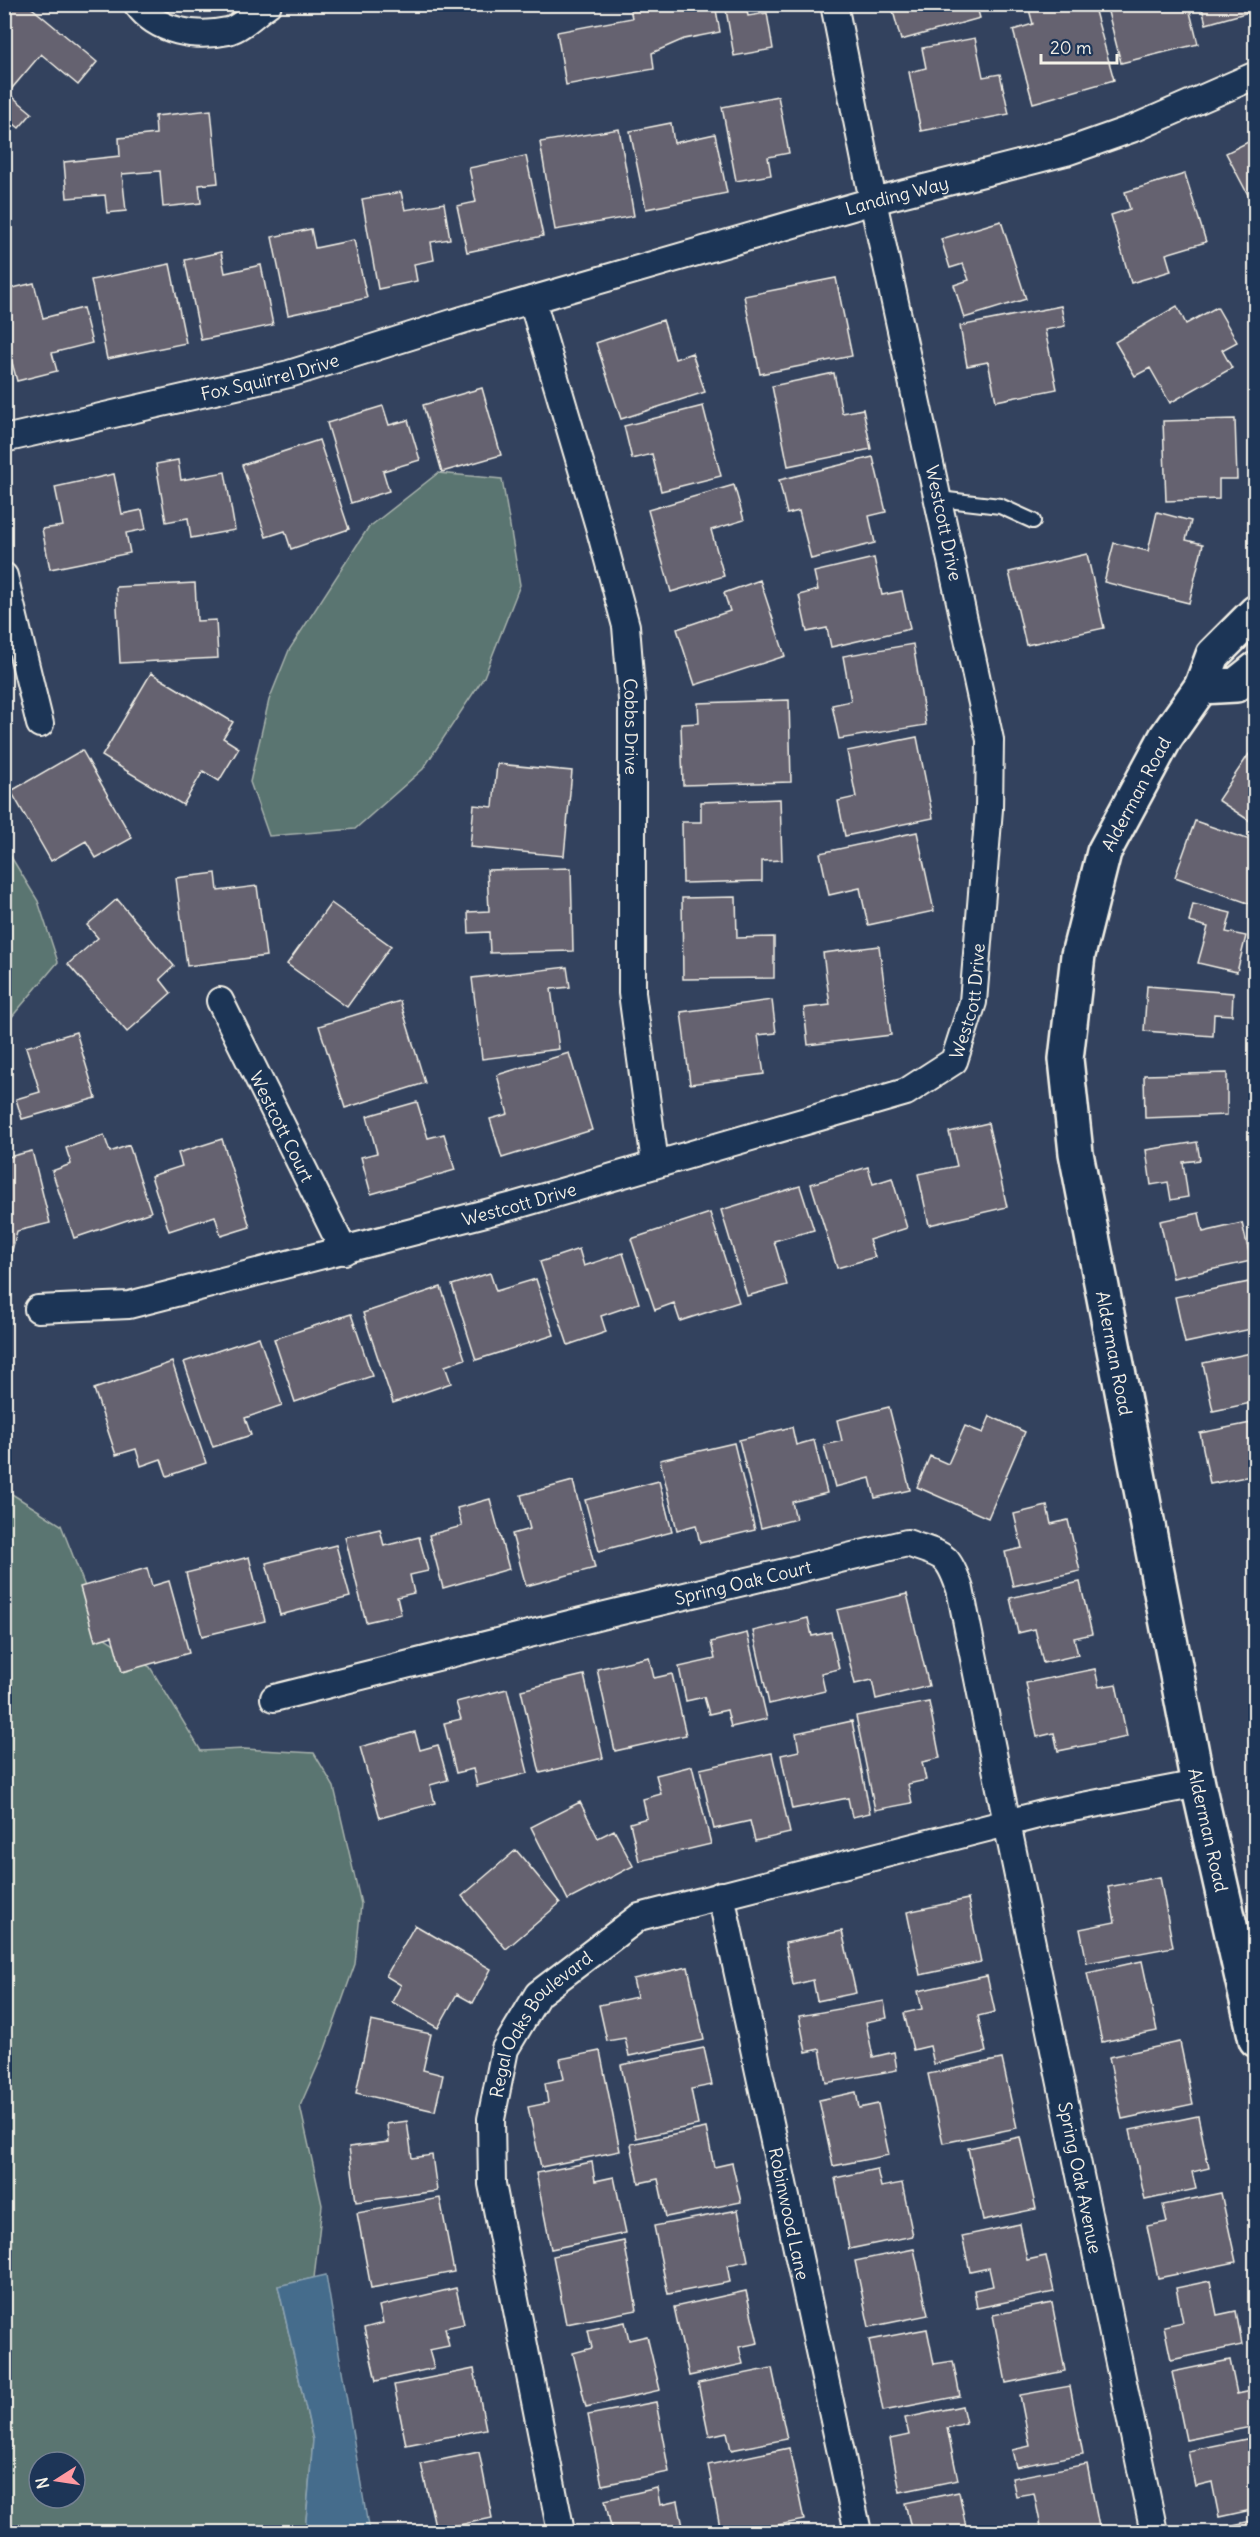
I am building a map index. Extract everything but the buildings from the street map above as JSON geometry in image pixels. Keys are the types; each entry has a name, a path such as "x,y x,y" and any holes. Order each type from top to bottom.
{"street":[{"path":"137,4 145,15 183,34 230,30 268,4"},
{"name":"Westcott Drive","path":"38,1308 129,1305 513,1206 906,1092 954,1061 973,1002 989,809 990,740 873,201 834,4"},
{"name":"Landing Way","path":"532,300 873,201 1065,152 1137,128 1256,75"},
{"name":"Fox Squirrel Drive","path":"4,438 289,374 532,300"},
{"name":"Cobbs Drive","path":"532,300 626,626 632,700 632,993 655,1163"},
{"path":"4,576 40,724"},
{"name":"Alderman Road","path":"1256,612 1213,655 1201,687 1166,737 1104,852 1078,955 1065,1059 1076,1153 1198,1784 1256,2040"},
{"path":"1201,687 1236,685 1256,669"},
{"name":"Westcott Court","path":"219,1001 344,1251"},
{"name":"Spring Oak Court","path":"274,1698 605,1615 907,1543 945,1557 954,1570 960,1589 1007,1823"},
{"name":"Regal Oaks Boulevard","path":"561,2532 492,2184 491,2119 505,2049 538,1994 639,1917 721,1894 1046,1813 1198,1784"},
{"name":"Spring Oak Avenue","path":"1007,1823 1154,2532"},
{"name":"Robinwood Lane","path":"721,1894 858,2532"}],"lane":[{"path":"939,499 1000,506 1033,520"}],"green space":[{"path":"438,473 502,479 520,585 484,677 423,769 355,829 269,836 250,782 269,700 289,650 368,528"},
{"path":"5,847 38,901 58,962 5,1025"},
{"path":"4,1489 61,1525 105,1638 150,1667 201,1751 244,1749 314,1753 334,1787 361,1904 355,1964 325,2049 300,2106 322,2205 314,2278 278,2286 313,2440 305,2532 5,2532"}],"water":[{"path":"326,2275 369,2532 305,2532 313,2440 278,2286"}]}
